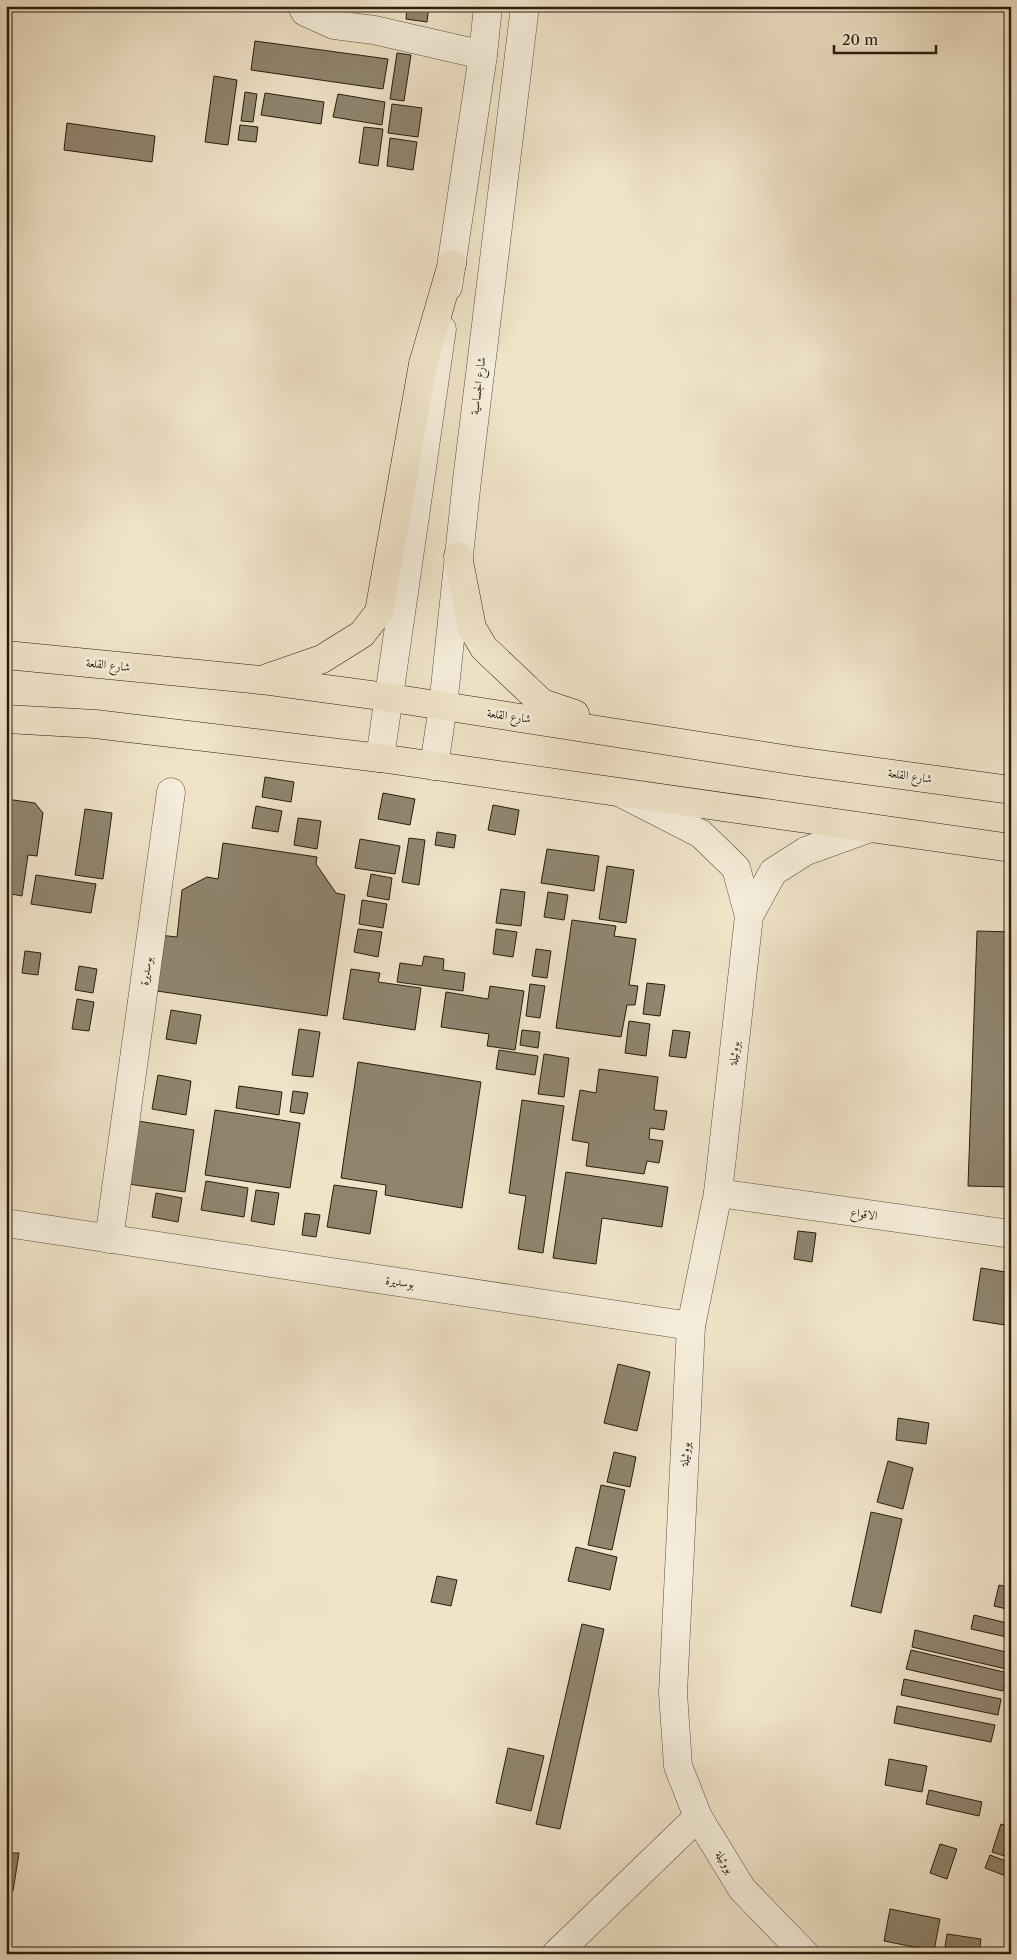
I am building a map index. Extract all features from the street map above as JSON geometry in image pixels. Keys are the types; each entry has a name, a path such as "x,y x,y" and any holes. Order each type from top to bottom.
{"main road":[{"path":"261,680 322,659 362,634 379,612 423,364 452,264"},
{"path":"458,556 472,628 484,648 542,703 636,734"},
{"name":"شارع القلعة","path":"6,655 261,680 388,697 636,734 797,761 1011,790"},
{"path":"6,719 95,724 380,758 1011,848"}],"street":[{"path":"302,6 306,12 334,25 376,18 483,55"},
{"path":"380,758 483,55 488,6"},
{"name":"شارع الجساسية","path":"434,766 443,706 458,556 525,6"},
{"name":"بوسديرة","path":"109,1239 171,792"},
{"name":"بووثيلة","path":"621,793 701,834 736,868 749,916 718,1193 691,1326 674,1693 678,1766 698,1817 742,1889 805,1954"},
{"name":"بووثيلة","path":"749,916 773,872 806,851 870,828"},
{"name":"الاقواع","path":"718,1193 1011,1234"},
{"name":"بوسديرة","path":"6,1222 691,1326"},
{"path":"556,1954 698,1817"}],"building":[{"path":"407,6 429,6 427,22 406,19"},
{"path":"255,41 388,59 383,89 251,70"},
{"path":"397,53 411,55 404,101 390,99"},
{"path":"214,76 237,80 228,145 205,142"},
{"path":"245,92 257,94 253,122 241,121"},
{"path":"265,93 324,102 321,124 261,115"},
{"path":"338,94 385,102 382,125 333,117"},
{"path":"392,104 422,108 418,137 388,133"},
{"path":"67,123 155,136 152,162 64,150"},
{"path":"240,125 258,127 256,142 238,140"},
{"path":"364,127 383,129 378,166 359,163"},
{"path":"390,138 417,142 413,170 387,166"},
{"path":"265,777 294,782 291,802 262,797"},
{"path":"383,793 415,799 410,825 378,819"},
{"path":"6,799 35,803 43,813 37,856 28,855 22,896 6,893"},
{"path":"493,805 519,810 515,835 488,830"},
{"path":"256,806 282,811 278,832 252,828"},
{"path":"85,809 112,813 103,879 75,875"},
{"path":"298,818 321,821 317,849 294,845"},
{"path":"437,832 456,835 454,848 435,845"},
{"path":"409,838 425,840 419,885 402,882"},
{"path":"360,839 400,846 395,874 355,868"},
{"path":"223,843 317,857 316,864 336,893 345,895 327,1016 150,990 159,935 177,937 182,890 207,877 218,879"},
{"path":"547,849 599,856 594,891 541,883"},
{"path":"607,866 634,870 626,923 599,919"},
{"path":"371,874 392,878 389,900 367,896"},
{"path":"36,875 96,884 91,913 31,904"},
{"path":"501,889 525,892 521,926 496,923"},
{"path":"548,892 568,895 564,920 544,917"},
{"path":"362,900 387,904 383,928 359,924"},
{"path":"572,920 616,926 614,936 636,939 629,985 638,986 635,1005 627,1005 621,1037 556,1028"},
{"path":"358,929 382,932 378,957 354,952"},
{"path":"496,929 517,932 513,957 493,954"},
{"path":"977,931 1011,932 1011,1187 968,1186"},
{"path":"536,949 551,951 547,978 532,976"},
{"path":"25,951 41,953 38,975 22,973"},
{"path":"424,956 444,959 443,970 465,973 463,991 397,982 400,963 422,966"},
{"path":"79,966 97,969 93,993 75,990"},
{"path":"351,969 380,973 378,982 421,988 415,1030 343,1019"},
{"path":"647,983 665,985 660,1016 643,1014"},
{"path":"530,984 545,986 540,1018 526,1016"},
{"path":"490,986 524,991 515,1050 487,1046 489,1034 441,1027 446,992 488,999"},
{"path":"77,999 94,1002 89,1031 72,1029"},
{"path":"171,1010 201,1015 196,1044 166,1039"},
{"path":"629,1021 650,1024 646,1056 625,1053"},
{"path":"299,1029 320,1032 313,1077 292,1075"},
{"path":"522,1030 540,1032 538,1048 520,1045"},
{"path":"673,1030 690,1032 686,1058 669,1056"},
{"path":"499,1050 538,1056 535,1075 496,1069"},
{"path":"544,1054 569,1058 564,1097 538,1094"},
{"path":"358,1062 481,1082 462,1208 385,1195 386,1185 341,1178"},
{"path":"599,1069 658,1077 654,1110 667,1111 664,1130 650,1128 649,1139 663,1141 659,1163 647,1161 644,1174 586,1166 589,1143 572,1140 580,1090 596,1093"},
{"path":"158,1075 191,1081 186,1115 152,1109"},
{"path":"239,1086 282,1092 279,1115 236,1108"},
{"path":"293,1091 308,1093 304,1114 290,1112"},
{"path":"522,1100 564,1106 543,1253 518,1249 526,1196 509,1193"},
{"path":"215,1110 300,1123 290,1188 205,1175"},
{"path":"138,1121 194,1130 185,1192 128,1184"},
{"path":"566,1172 668,1187 662,1227 602,1218 596,1264 553,1258"},
{"path":"206,1181 248,1188 244,1217 201,1210"},
{"path":"334,1185 377,1191 370,1234 327,1227"},
{"path":"256,1190 279,1193 274,1225 251,1221"},
{"path":"156,1193 182,1198 178,1222 152,1217"},
{"path":"305,1213 320,1215 316,1237 302,1235"},
{"path":"798,1231 816,1233 812,1262 794,1259"},
{"path":"981,1268 1011,1273 1011,1326 973,1320"},
{"path":"618,1364 650,1372 637,1431 604,1423"},
{"path":"898,1418 929,1423 926,1444 896,1440"},
{"path":"614,1452 636,1457 630,1487 607,1482"},
{"path":"888,1461 913,1468 903,1509 877,1502"},
{"path":"601,1485 625,1490 612,1550 588,1545"},
{"path":"871,1512 902,1519 881,1613 851,1606"},
{"path":"576,1547 617,1557 610,1590 568,1581"},
{"path":"437,1576 457,1580 451,1606 431,1602"},
{"path":"999,1585 1011,1588 1011,1610 994,1606"},
{"path":"974,1615 1011,1624 1011,1638 971,1629"},
{"path":"582,1624 604,1629 560,1829 536,1824"},
{"path":"915,1630 1010,1653 1006,1669 912,1647"},
{"path":"911,1650 1008,1673 1003,1691 906,1669"},
{"path":"904,1679 1001,1699 998,1715 901,1695"},
{"path":"897,1706 995,1725 991,1742 894,1723"},
{"path":"508,1748 544,1756 531,1811 496,1803"},
{"path":"889,1759 927,1766 922,1792 885,1785"},
{"path":"929,1790 982,1802 979,1816 926,1804"},
{"path":"1001,1824 1011,1827 1011,1858 992,1852"},
{"path":"940,1844 957,1849 947,1879 930,1873"},
{"path":"6,1853 19,1853 13,1891 6,1890"},
{"path":"990,1855 1011,1863 1011,1878 985,1868"},
{"path":"890,1909 940,1919 934,1951 884,1941"},
{"path":"947,1934 981,1939 979,1954 944,1954"}]}
